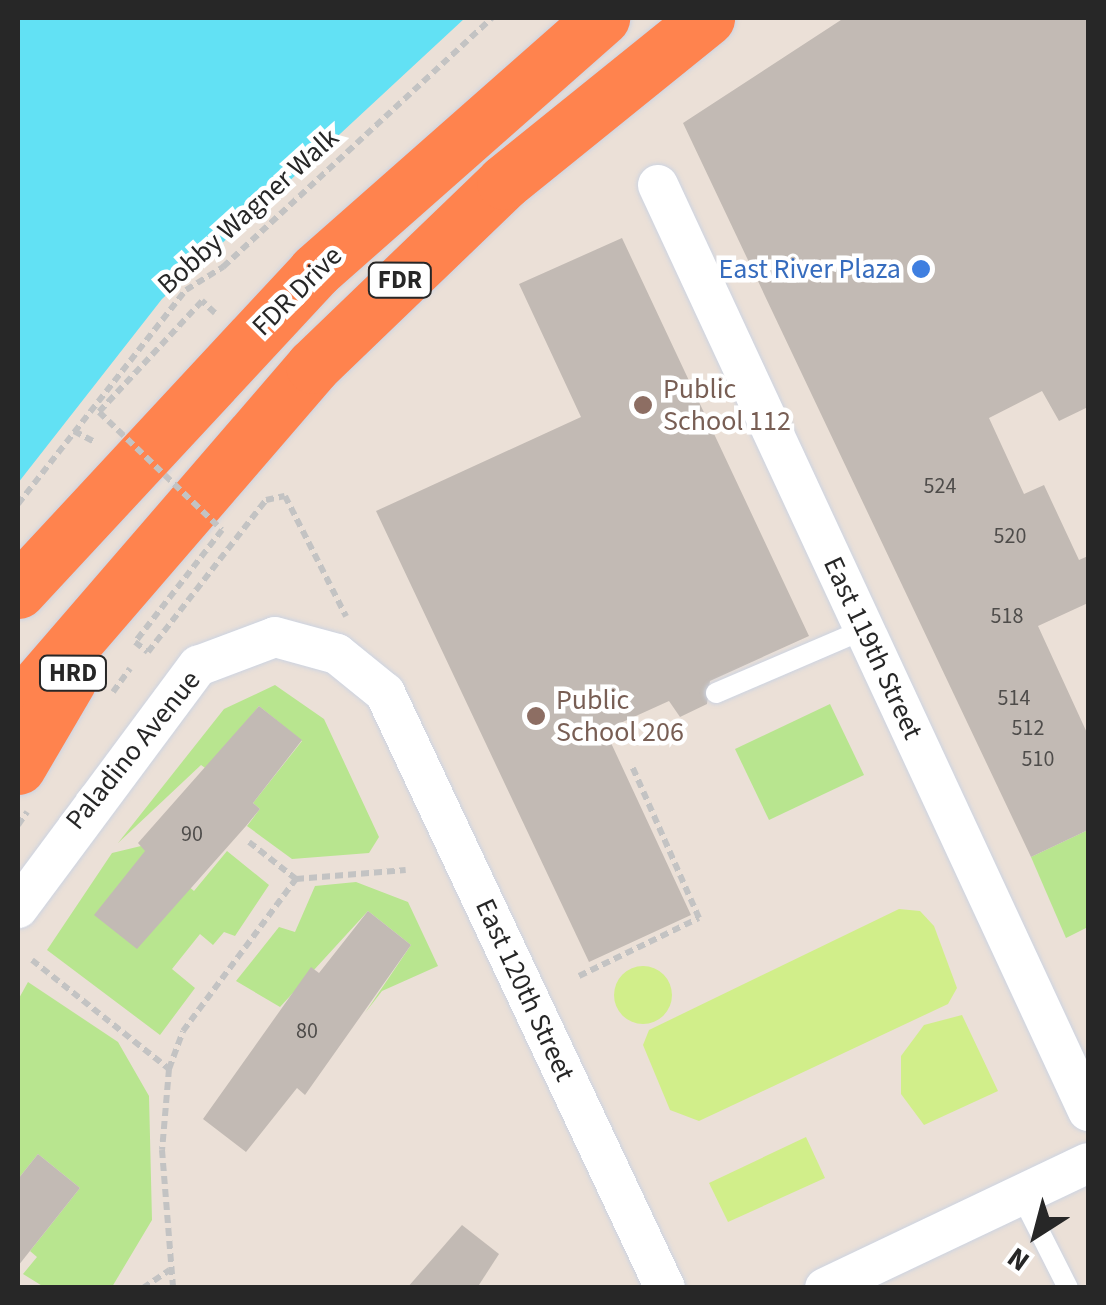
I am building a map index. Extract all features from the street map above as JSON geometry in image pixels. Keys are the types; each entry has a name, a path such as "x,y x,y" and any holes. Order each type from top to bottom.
{"highway":[{"name":"FDR Drive","path":"20,589 315,271 602,18"},
{"name":"FDR","path":"128,578 220,464 405,275 707,18"},
{"path":"18,708 128,578"},
{"name":"HRD","path":"18,767 128,578"}],"street":[{"name":"East 119th Street","path":"658,185 1088,1110"},
{"name":"Paladino Avenue","path":"18,908 154,714 215,654 298,638 337,654 385,693"},
{"name":"East 120th Street","path":"385,693 665,1288"},
{"path":"825,1288 1088,1163"}],"lane":[{"path":"716,693 864,629"},
{"path":"1021,1195 1068,1288"}],"path":[{"name":"Bobby Wagner Walk","path":"18,504 186,290 223,267 492,18"},
{"path":"215,312 202,300 98,412 222,530 135,642 148,652 266,500 285,496 352,626"},
{"path":"579,976 699,918 631,764"},
{"path":"249,842 296,880 406,870"},
{"path":"173,1288 168,1069 184,1031 296,880"},
{"path":"32,960 168,1069"},
{"path":"143,1288 170,1270"}],"green space":[{"path":"275,685 324,719 379,837 369,853 292,859 247,826 260,809 253,803 302,741 259,706 208,770 201,765 118,843 224,709"},
{"path":"830,704 864,775 769,820 735,749"},
{"path":"1088,830 1088,927 1066,938 1031,857"},
{"path":"141,846 194,891 227,851 269,885 235,936 224,932 213,945 200,934 172,969 195,988 160,1035 47,950 112,853"},
{"path":"356,882 408,902 438,966 382,991 365,1013 411,945 368,911 280,1007 236,981 279,927 295,932 315,886"},
{"path":"899,909 920,911 934,926 957,988 948,1004 699,1121 670,1110 643,1045 649,1030"},
{"path":"643,966 663,975 672,995 663,1015 643,1024 623,1015 614,995 623,975"},
{"path":"28,982 118,1042 149,1096 152,1220 112,1287 44,1287 23,1274 37,1257 30,1251 80,1188 38,1154 18,1179 18,1000"},
{"path":"962,1015 998,1091 924,1125 901,1094 901,1056 924,1025"},
{"path":"806,1137 825,1178 728,1222 709,1183"}],"water":[{"path":"18,18 465,18 162,299 18,483"}],"building":[{"name":"East River Plaza","path":"844,18 1088,18 1088,407 1059,421 1042,391 989,418 1024,494 1044,485 1079,560 1088,556 1088,603 1038,626 1088,735 1088,830 1031,857 683,123"},
{"path":"622,238 809,636 710,681 707,704 680,717 669,701 605,730 691,915 589,962 376,511 581,417 519,284"},
{"path":"259,706 302,740 253,803 260,809 137,949 94,915 145,851 138,843"},
{"path":"368,911 411,945 305,1095 297,1088 246,1152 203,1119 311,967 319,973"},
{"path":"38,1154 80,1188 18,1266 18,1179"},
{"path":"462,1225 499,1254 477,1288 407,1288"}],"place":[{"name":"East River Plaza","path":"921,269"},
{"name":"Public School 112","path":"643,405"},
{"name":"Public School 206","path":"536,716"}]}
